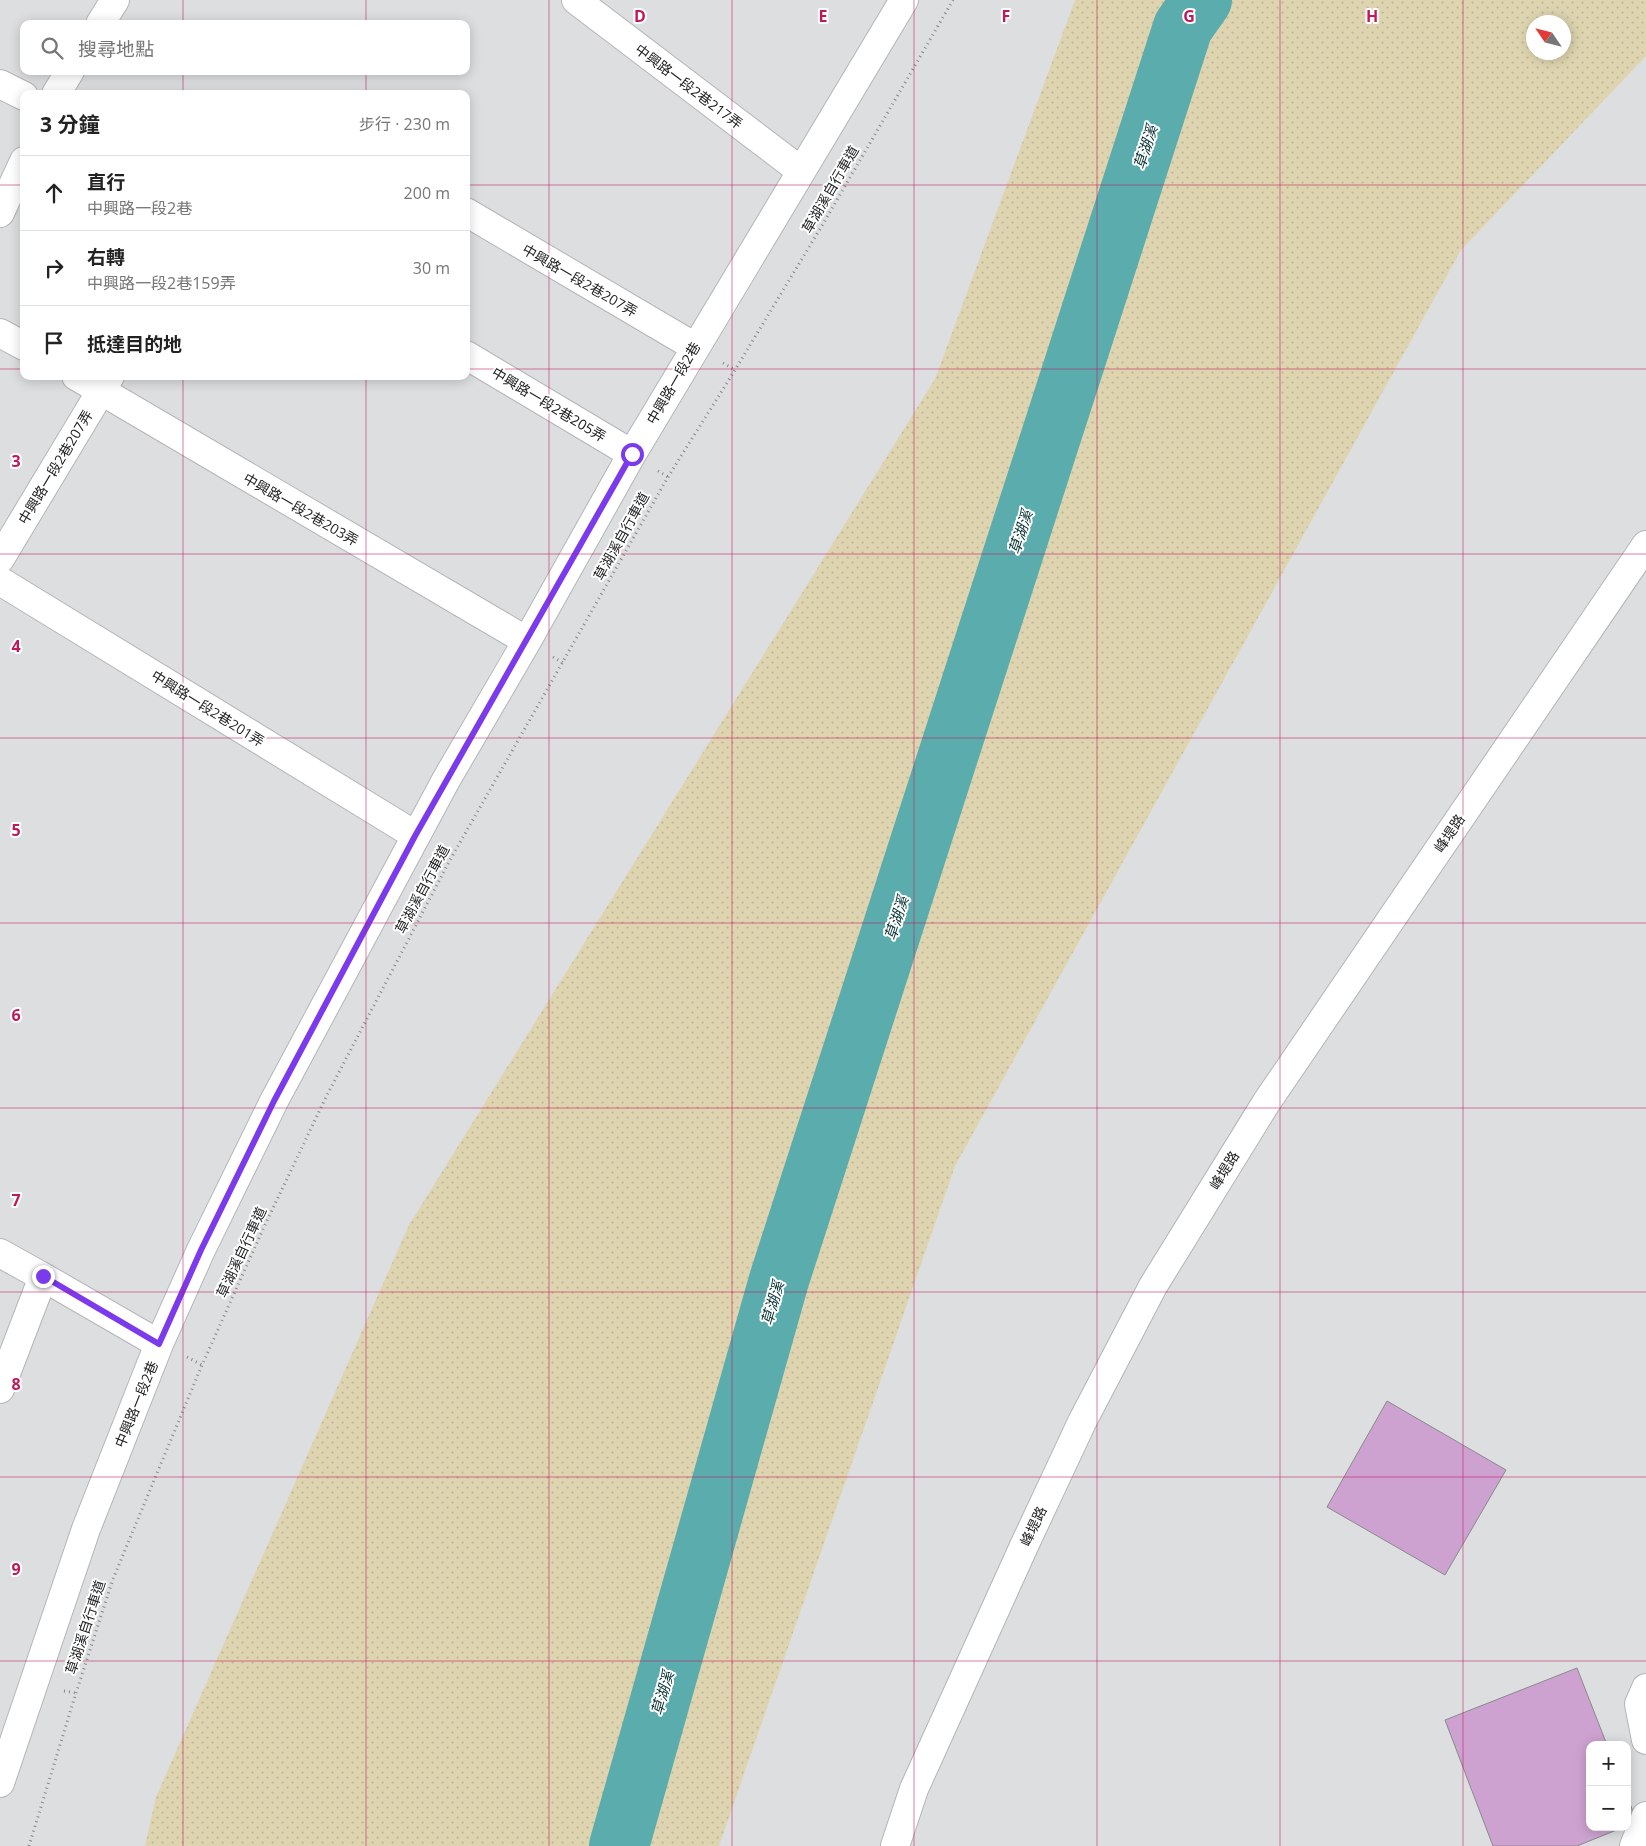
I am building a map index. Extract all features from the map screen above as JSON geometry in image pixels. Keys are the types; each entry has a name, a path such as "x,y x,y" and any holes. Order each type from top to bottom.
{"street":[{"path":"102,20 115,0"},
{"name":"中興路一段2巷217弄","path":"576,0 801,171"},
{"name":"中興路一段2巷","path":"0,1783 86,1529 159,1344 201,1250 274,1101 415,836 632,454 904,0"},
{"path":"58,90 68,75"},
{"path":"0,84 20,94"},
{"path":"0,213 20,169"},
{"name":"中興路一段2巷207弄","path":"470,214 695,347"},
{"path":"0,333 20,344"},
{"name":"中興路一段2巷205弄","path":"470,357 632,454"},
{"name":"中興路一段2巷203弄","path":"93,380 105,383 527,641"},
{"name":"中興路一段2巷207弄","path":"0,559 105,383"},
{"name":"峰堤路","path":"895,1846 914,1789 1024,1546 1082,1422 1153,1286 1266,1102 1646,545"},
{"name":"中興路一段2巷201弄","path":"0,581 415,836"},
{"path":"0,1253 159,1344"},
{"path":"0,1388 43,1276"},
{"path":"1646,1688 1639,1704 1646,1740"},
{"path":"1634,1846 1646,1816"}],"path":[{"name":"草湖溪自行車道","path":"29,1846 113,1579 202,1364 326,1097 450,860 668,477 823,224 953,0"}],"sand":[{"path":"1075,0 1646,0 1646,56 1461,250 955,1166 719,1846 145,1846 156,1797 409,1225 935,379"}],"building":[{"path":"1387,1401 1506,1470 1445,1575 1327,1507"},
{"path":"1577,1668 1605,1741 1586,1741 1586,1831 1614,1831 1577,1846 1493,1846 1445,1720"},
{"path":"1631,1806 1637,1822 1631,1824"}],"waterway":[{"name":"草湖溪","path":"619,1846 779,1280 1183,27 1202,0"}],"route":[{"path":"43,1276 159,1344 201,1250 274,1101 415,836 632,454"}]}
